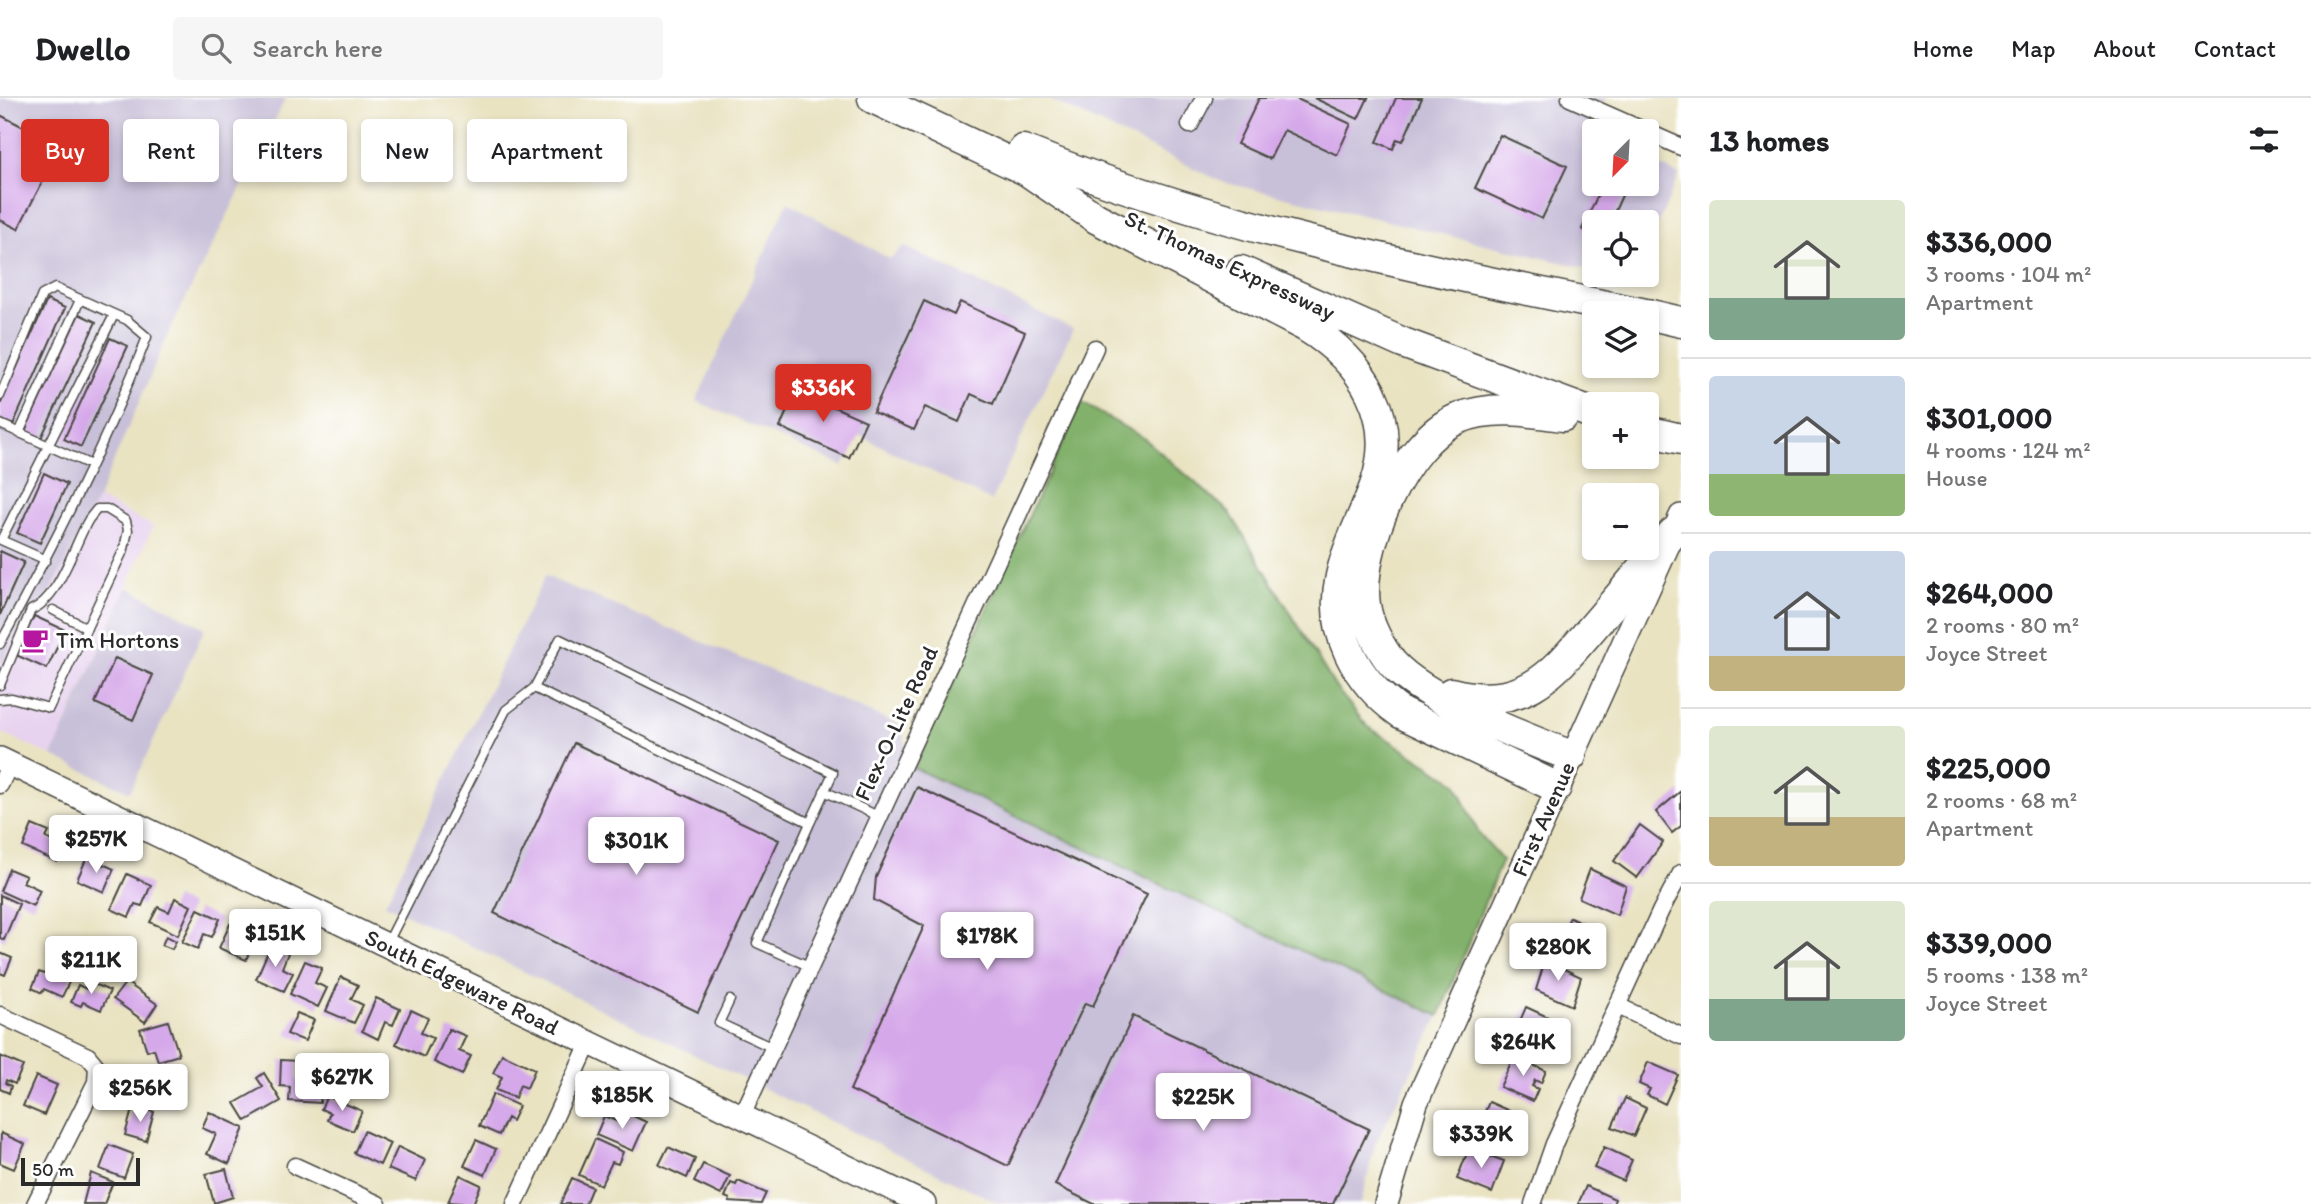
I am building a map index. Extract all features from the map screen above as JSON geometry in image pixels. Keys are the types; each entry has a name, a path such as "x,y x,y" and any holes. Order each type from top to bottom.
{"highway":[{"name":"St. Thomas Expressway","path":"873,98 1325,310 1479,374 1582,410"},
{"path":"902,98 1026,151 1166,203 1233,223 1371,257 1583,301"},
{"path":"1029,172 1096,218 1305,326 1322,337 1353,365 1378,408 1383,449 1376,484 1340,579 1339,612 1351,656 1360,676 1380,698 1401,713 1556,787"},
{"path":"1659,317 1681,322"},
{"path":"1571,757 1439,697 1393,664 1376,638 1365,608 1364,586 1367,558 1397,481 1413,453 1441,429 1457,419 1483,412 1514,410 1582,419"},
{"path":"1659,434 1681,439"},
{"path":"1405,673 1430,687 1471,698 1516,695 1540,683 1571,655 1677,525"}],"main road":[{"name":"First Avenue","path":"1386,1204 1416,1103 1556,787 1677,525"},
{"name":"South Edgeware Road","path":"5,762 924,1204"}],"street":[{"path":"1191,125 1204,98"},
{"path":"1570,98 1617,119"},
{"path":"1659,138 1681,147"},
{"name":"Flex-O-Lite Road","path":"741,1118 1095,348"},
{"path":"0,785 5,762"},
{"path":"1533,1204 1550,1153 1661,910 1681,873"},
{"path":"1618,1006 1681,1036"},
{"path":"0,1015 88,1056 97,1067 96,1082 35,1204"},
{"path":"515,1204 589,1043"},
{"path":"295,1166 378,1204"}],"lane":[{"path":"0,396 42,295 55,288 127,320 147,337 122,401 46,560 0,645"},
{"path":"19,433 80,300"},
{"path":"46,560 1,540 114,315"},
{"path":"0,424 91,465"},
{"path":"0,685 32,610 38,608 55,591 74,544 97,509 107,509 126,521 128,530 124,549 49,708 12,698 0,699"},
{"path":"52,611 87,628"},
{"path":"387,945 506,709 534,688 560,639 833,773 757,943 811,967"},
{"path":"534,688 810,822"},
{"path":"824,791 878,816"},
{"path":"730,1000 719,1023 773,1048"}],"shaded area":[{"path":"0,98 286,98 276,119 233,119 233,182 244,182 170,330 98,498 48,597 28,608 0,667"},
{"path":"1047,98 1606,98 1592,119 1582,119 1582,196 1659,196 1659,166 1679,175 1659,222 1659,210 1582,210 1582,267 1222,182"},
{"path":"788,202 890,259 904,246 1073,329 991,501 857,434 843,466 696,401"},
{"path":"98,498 153,526 52,756 0,732 0,667 28,608 48,597"},
{"path":"545,576 900,725 914,768 1439,1016 1375,1145 1361,1204 1000,1204 385,904"},
{"path":"127,587 205,628 130,792 52,756"}],"green space":[{"path":"1081,402 1145,439 1230,513 1336,688 1367,726 1456,783 1479,834 1502,860 1439,1016 914,768"}],"building":[{"path":"1259,98 1295,98 1351,124 1337,155 1284,130 1270,159 1237,144"},
{"path":"1314,98 1368,98 1358,119"},
{"path":"1396,98 1422,98 1403,141 1397,139 1393,149 1377,142"},
{"path":"0,115 21,126 21,182 42,182 18,229 0,220"},
{"path":"1500,135 1567,166 1542,219 1475,188"},
{"path":"1597,196 1622,196 1615,210 1591,210"},
{"path":"47,300 65,308 13,425 0,419 0,405"},
{"path":"924,301 954,315 960,302 1025,332 993,404 971,394 959,422 925,407 914,430 873,412"},
{"path":"79,314 96,322 41,438 25,431"},
{"path":"110,338 128,346 81,447 64,439"},
{"path":"796,390 866,421 849,458 780,427"},
{"path":"44,473 67,484 40,543 17,533"},
{"path":"0,551 24,562 0,615"},
{"path":"34,616 65,630 47,669 16,655"},
{"path":"115,658 153,675 133,720 95,703"},
{"path":"574,743 779,840 698,1012 494,913"},
{"path":"917,787 1147,894 1093,1006 1085,1003 1008,1166 850,1090 924,926 874,900 876,877"},
{"path":"1681,791 1681,826 1672,833 1656,812"},
{"path":"32,825 49,832 46,838 64,846 57,862 23,847"},
{"path":"1640,825 1663,842 1637,878 1614,861"},
{"path":"87,857 114,869 104,892 77,880"},
{"path":"9,869 26,876 23,882 40,890 33,906 0,891"},
{"path":"1590,869 1626,886 1617,915 1579,898"},
{"path":"127,874 151,885 142,906 135,904 129,917 111,909"},
{"path":"0,895 19,904 4,940 0,938"},
{"path":"175,898 191,906 178,935 150,922 158,907 169,912"},
{"path":"198,909 220,919 212,937 204,934 198,949 182,942"},
{"path":"1570,917 1603,932 1595,962 1562,947 1569,932 1564,930"},
{"path":"230,924 256,936 246,960 219,948"},
{"path":"166,936 176,941 172,949 162,945"},
{"path":"271,945 288,953 282,968 293,973 284,991 256,979"},
{"path":"0,953 12,958 5,975 0,973"},
{"path":"1545,960 1581,977 1572,1006 1536,990"},
{"path":"305,961 322,968 315,983 327,988 318,1007 290,994"},
{"path":"50,968 71,978 62,997 44,989 42,993 32,988 39,972 47,975"},
{"path":"341,977 358,985 351,999 363,1005 354,1023 326,1011"},
{"path":"89,982 110,991 101,1010 83,1002 81,1006 71,1002 78,985 86,989"},
{"path":"126,982 157,1004 145,1022 113,999"},
{"path":"376,998 400,1009 393,1025 385,1022 378,1039 362,1031"},
{"path":"1526,1007 1563,1024 1547,1060 1510,1044"},
{"path":"411,1010 428,1018 421,1033 433,1038 424,1057 396,1044"},
{"path":"297,1013 314,1020 305,1041 287,1034"},
{"path":"1133,1016 1369,1129 1333,1204 1094,1204 1055,1185"},
{"path":"168,1021 179,1055 158,1061 154,1049 147,1051 140,1029"},
{"path":"449,1029 466,1036 459,1051 471,1056 462,1075 434,1062"},
{"path":"502,1054 535,1069 527,1088 520,1085 515,1098 496,1090 502,1077 493,1073"},
{"path":"0,1056 23,1066 15,1084 6,1080 5,1083 11,1086 9,1093 0,1089"},
{"path":"1514,1056 1546,1071 1541,1083 1535,1080 1532,1086 1538,1089 1533,1101 1500,1087"},
{"path":"281,1060 298,1061 297,1080 322,1082 320,1103 289,1101 290,1087 280,1086"},
{"path":"1648,1062 1678,1075 1665,1104 1647,1095 1650,1089 1639,1084"},
{"path":"149,1073 173,1079 166,1106 142,1100"},
{"path":"264,1073 281,1101 246,1121 235,1103 263,1087 257,1078"},
{"path":"36,1076 57,1085 44,1115 23,1106"},
{"path":"493,1094 519,1106 512,1121 507,1118 499,1135 479,1126"},
{"path":"327,1096 362,1111 353,1131 327,1120 330,1113 321,1109"},
{"path":"1625,1098 1646,1108 1634,1136 1612,1127"},
{"path":"1489,1102 1523,1117 1511,1145 1477,1130"},
{"path":"133,1106 154,1112 146,1141 125,1135"},
{"path":"209,1112 244,1128 229,1164 207,1154 216,1134 202,1128"},
{"path":"627,1113 646,1122 633,1151 596,1135 604,1116 623,1124"},
{"path":"364,1131 390,1143 380,1165 354,1153"},
{"path":"1,1133 25,1144 14,1169 0,1163"},
{"path":"595,1139 623,1152 618,1164 612,1162 601,1185 579,1175"},
{"path":"476,1140 496,1149 485,1175 464,1166"},
{"path":"109,1145 133,1154 124,1178 100,1169"},
{"path":"398,1147 425,1160 416,1181 388,1169"},
{"path":"668,1147 695,1159 687,1178 659,1165"},
{"path":"1604,1147 1632,1160 1623,1181 1594,1168"},
{"path":"1469,1148 1504,1161 1492,1193 1457,1179"},
{"path":"703,1164 730,1176 721,1195 694,1182"},
{"path":"226,1169 233,1197 214,1203 206,1174"},
{"path":"91,1173 113,1182 104,1204 83,1204"},
{"path":"460,1175 481,1185 473,1204 448,1202"},
{"path":"572,1178 592,1187 585,1204 560,1204"},
{"path":"738,1181 766,1193 761,1204 729,1202 730,1199 725,1197 731,1183 736,1185"},
{"path":"1586,1186 1615,1199 1613,1204 1578,1204"}],"place":[{"name":"Tim Hortons","path":"35,640"}]}
